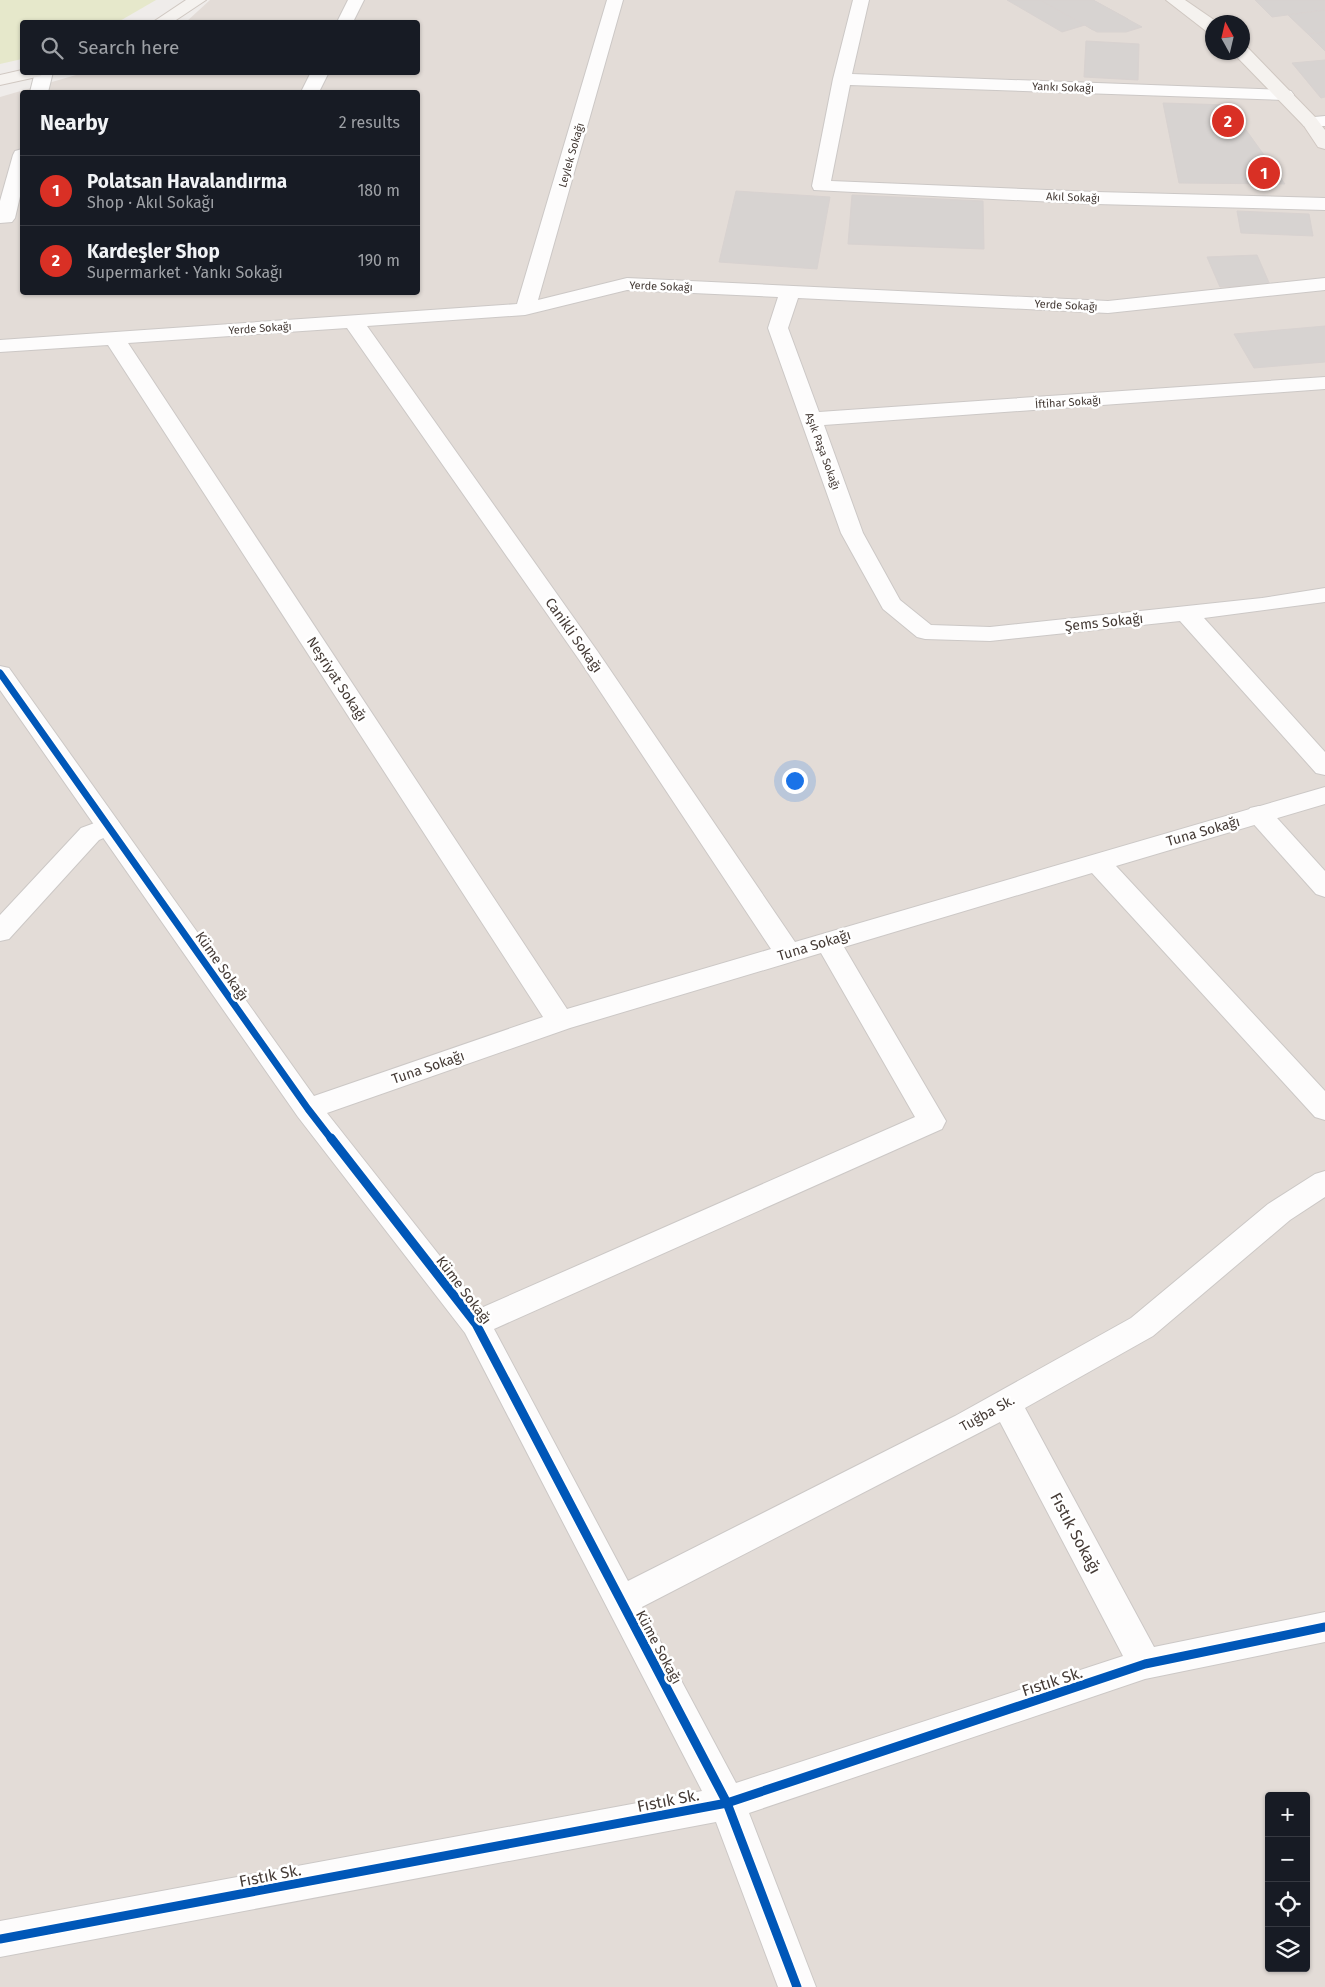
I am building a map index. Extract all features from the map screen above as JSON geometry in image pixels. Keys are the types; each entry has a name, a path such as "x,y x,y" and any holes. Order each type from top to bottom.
{"main road":[{"path":"167,20 190,0"},
{"path":"167,20 198,0"},
{"path":"1174,0 1205,22"},
{"path":"1250,60 1285,96 1318,121 1325,143"},
{"path":"0,80 22,75"}],"street":[{"path":"346,20 356,0"},
{"name":"Leylek Sokağı","path":"524,309 552,221 615,0"},
{"path":"842,79 861,0"},
{"path":"40,90 43,75"},
{"path":"311,90 318,75"},
{"name":"Yankı Sokağı","path":"842,79 1285,96"},
{"name":"Akıl Sokağı","path":"842,79 821,186 1096,198 1325,204"},
{"path":"9,219 20,164"},
{"name":"Yerde Sokağı","path":"0,346 524,309 627,284 1108,307 1325,284"},
{"name":"Aşık Paşa Sokağı","path":"790,292 778,328 852,533 891,604"},
{"name":"Canikli Sokağı","path":"353,321 590,657 788,953"},
{"name":"Neşriyat Sokağı","path":"114,338 560,1021"},
{"name":"İftihar Sokağı","path":"811,419 1325,383"},
{"name":"Şems Sokağı","path":"891,604 925,632 981,634 1186,614 1325,595"},
{"path":"1186,614 1325,767"},
{"name":"Küme Sokağı","path":"0,673 308,1109 476,1324 727,1803 797,1987"},
{"name":"Tuna Sokağı","path":"308,1109 560,1021 1325,795"},
{"path":"1259,814 1325,888"},
{"path":"0,932 90,834 108,826"},
{"path":"1096,862 1325,1109"},
{"path":"476,1324 932,1121 827,941"},
{"name":"Tuğba Sk.","path":"621,1601 1006,1403 1142,1327 1279,1212 1325,1182"},
{"name":"Fıstık Sokağı","path":"1006,1403 1145,1664"},
{"name":"Fıstık Sk.","path":"0,1939 727,1803 1145,1664 1325,1627"}],"shaded area":[{"path":"210,0 1325,0 1325,1987 0,1987 0,97 20,91 20,295 420,295 420,90 24,90 76,75 420,75 420,20 188,20"}],"green space":[{"path":"0,0 156,0 121,20 20,20 20,59 0,64"}],"building":[{"path":"1007,0 1093,0 1128,19 1093,30 1085,25 1062,32"},
{"path":"1040,0 1093,0 1142,27 1126,32 1097,32"},
{"path":"1255,0 1325,0 1325,10 1272,17"},
{"path":"1325,10 1325,32 1308,34 1288,15"},
{"path":"1325,32 1325,51 1308,34"},
{"path":"1086,41 1139,44 1138,80 1084,77"},
{"path":"1325,60 1325,97 1321,98 1292,63"},
{"path":"1163,103 1228,105 1285,184 1179,183"},
{"path":"736,191 830,197 817,269 719,262"},
{"path":"852,195 983,201 984,249 848,244"},
{"path":"1237,211 1309,214 1313,236 1241,233"},
{"path":"1257,255 1270,285 1220,287 1207,257"},
{"path":"1325,326 1325,362 1254,368 1234,334"}],"cycle path":[{"path":"0,673 308,1109 476,1324 727,1803 797,1987"},
{"path":"0,1939 727,1803 1145,1664 1325,1627"}],"place":[{"name":"Kardeşler Shop","path":"1228,121"},
{"name":"Polatsan Havalandırma","path":"1264,173"}]}
